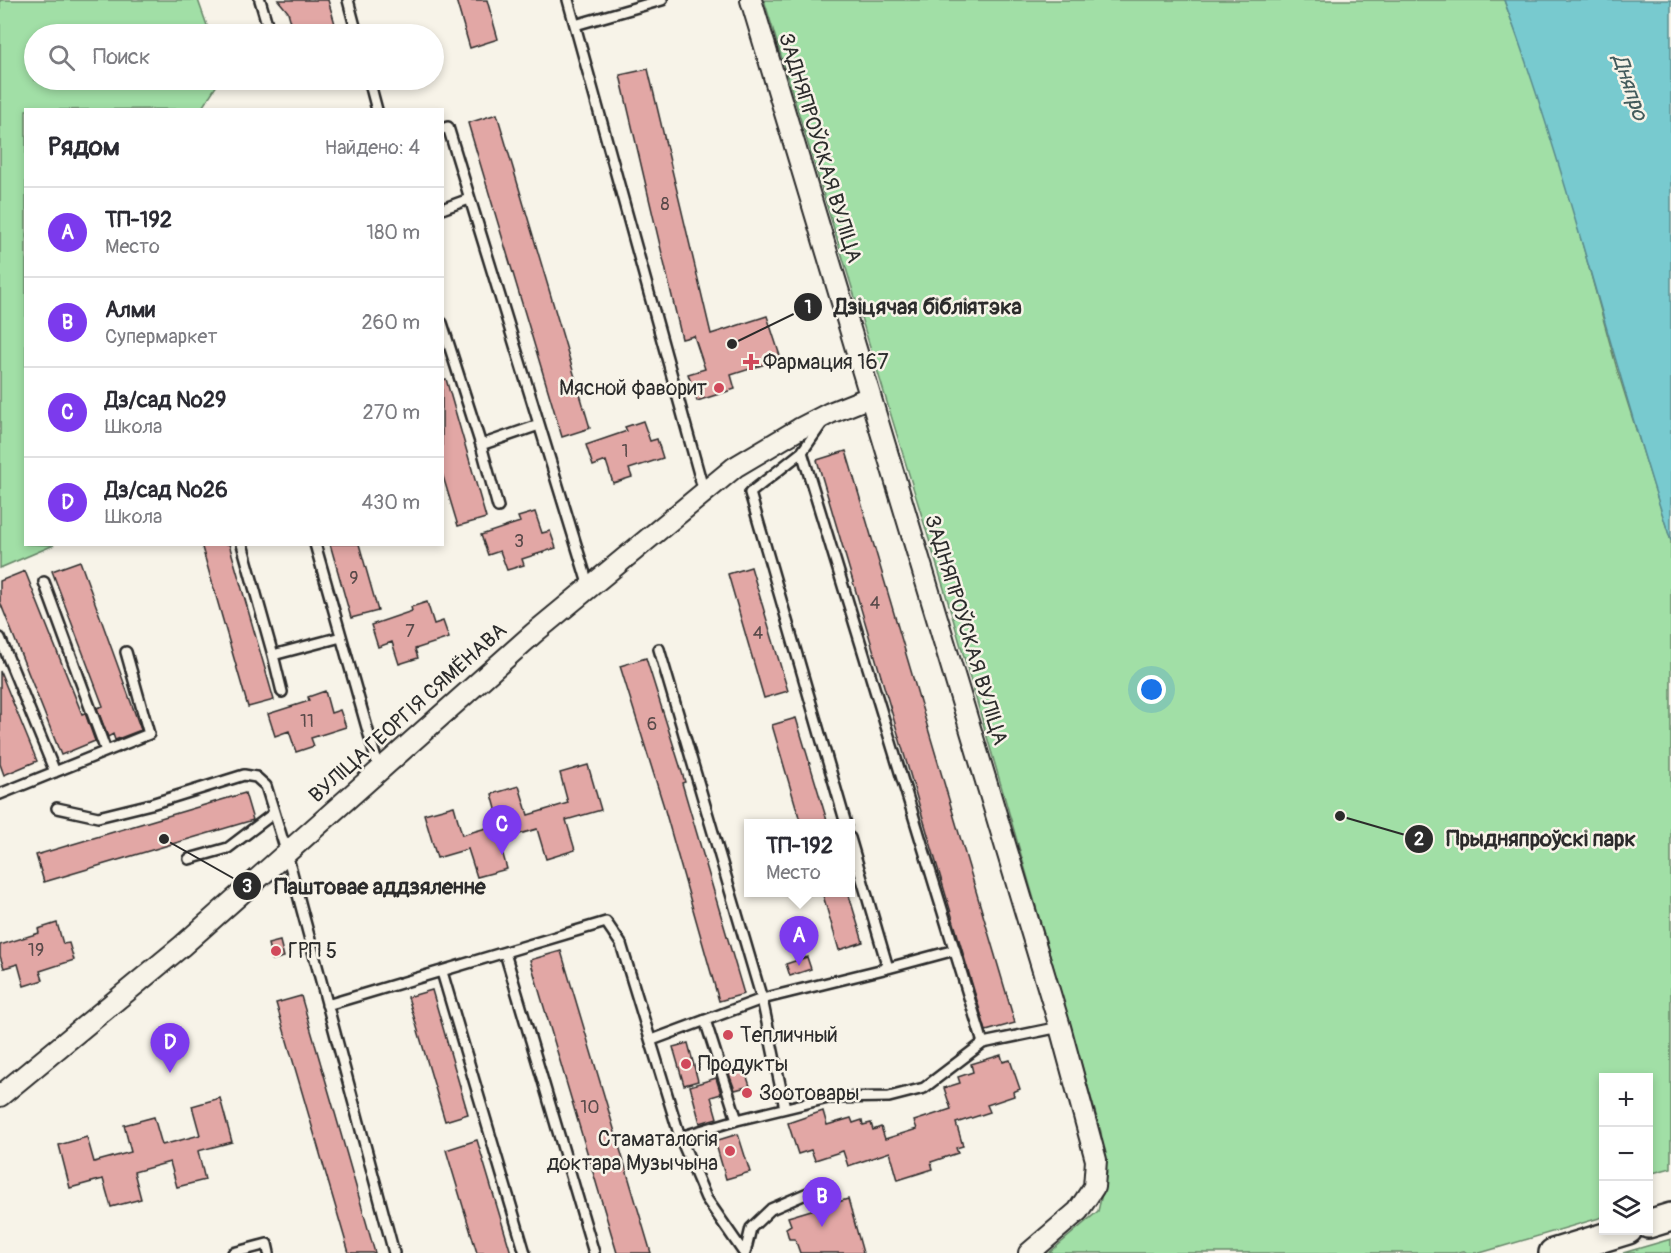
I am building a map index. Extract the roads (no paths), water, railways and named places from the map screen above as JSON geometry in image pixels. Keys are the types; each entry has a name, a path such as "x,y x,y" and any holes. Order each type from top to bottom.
{"main road":[{"path":"1653,1222 1671,1217"},
{"path":"1553,1253 1612,1235"}],"street":[{"name":"ЗАДНЯПРОЎСКАЯ ВУЛІЦА","path":"751,0 1060,1027 1096,1160 1094,1187 1078,1211 1029,1253"},
{"name":"ВУЛІЦА ГЕОРГІЯ СЯМЁНАВА","path":"0,1096 182,946 380,772 525,640 735,466 830,413 870,397"}],"lane":[{"path":"261,0 267,24"},
{"path":"348,0 354,24"},
{"path":"568,0 704,492"},
{"path":"575,25 662,0"},
{"path":"372,90 376,108"},
{"path":"444,128 448,127 589,587"},
{"path":"444,208 469,199"},
{"path":"444,329 498,507"},
{"path":"830,413 802,452 750,493 845,819"},
{"path":"481,445 539,425"},
{"path":"802,452 983,1043"},
{"path":"243,546 282,692"},
{"path":"316,546 380,772"},
{"path":"44,582 106,751"},
{"path":"273,655 341,637"},
{"path":"0,638 55,772"},
{"path":"659,649 762,999 784,1108"},
{"path":"0,793 149,734 126,652"},
{"path":"57,808 98,817 151,804 244,775 256,777 266,786 287,854 394,1253"},
{"path":"189,859 228,848 274,813"},
{"path":"855,855 888,968"},
{"path":"327,1005 606,922 621,944 680,1137 706,1198 745,1253"},
{"path":"652,1040 762,999 955,950"},
{"path":"505,953 594,1253"},
{"path":"442,972 525,1253"},
{"path":"705,1020 737,1120"},
{"path":"680,1137 737,1120 828,1098 889,1097 924,1088 983,1043 1060,1027"},
{"path":"745,1253 751,1228 771,1209 824,1186"},
{"path":"233,1253 267,1244 269,1253"}],"water":[{"name":"Дняпро","path":"1504,0 1671,0 1671,541 1570,202"}],"place":[{"name":"Дзіцячая бібліятэка","path":"732,344"},
{"name":"Фармация 167","path":"751,362"},
{"name":"Мясной фаворит","path":"719,388"},
{"name":"Прыдняпроўскі парк","path":"1340,816"},
{"name":"Паштовае аддзяленне","path":"164,839"},
{"name":"Дз/сад №29","path":"502,855"},
{"name":"ГРП 5","path":"276,951"},
{"name":"ТП-192","path":"799,966"},
{"name":"Тепличный","path":"728,1035"},
{"name":"Продукты","path":"686,1064"},
{"name":"Дз/сад №26","path":"170,1073"},
{"name":"Зоотовары","path":"747,1093"},
{"name":"Стаматалогія доктара Музычына","path":"730,1151"},
{"name":"Алми","path":"822,1227"}]}
